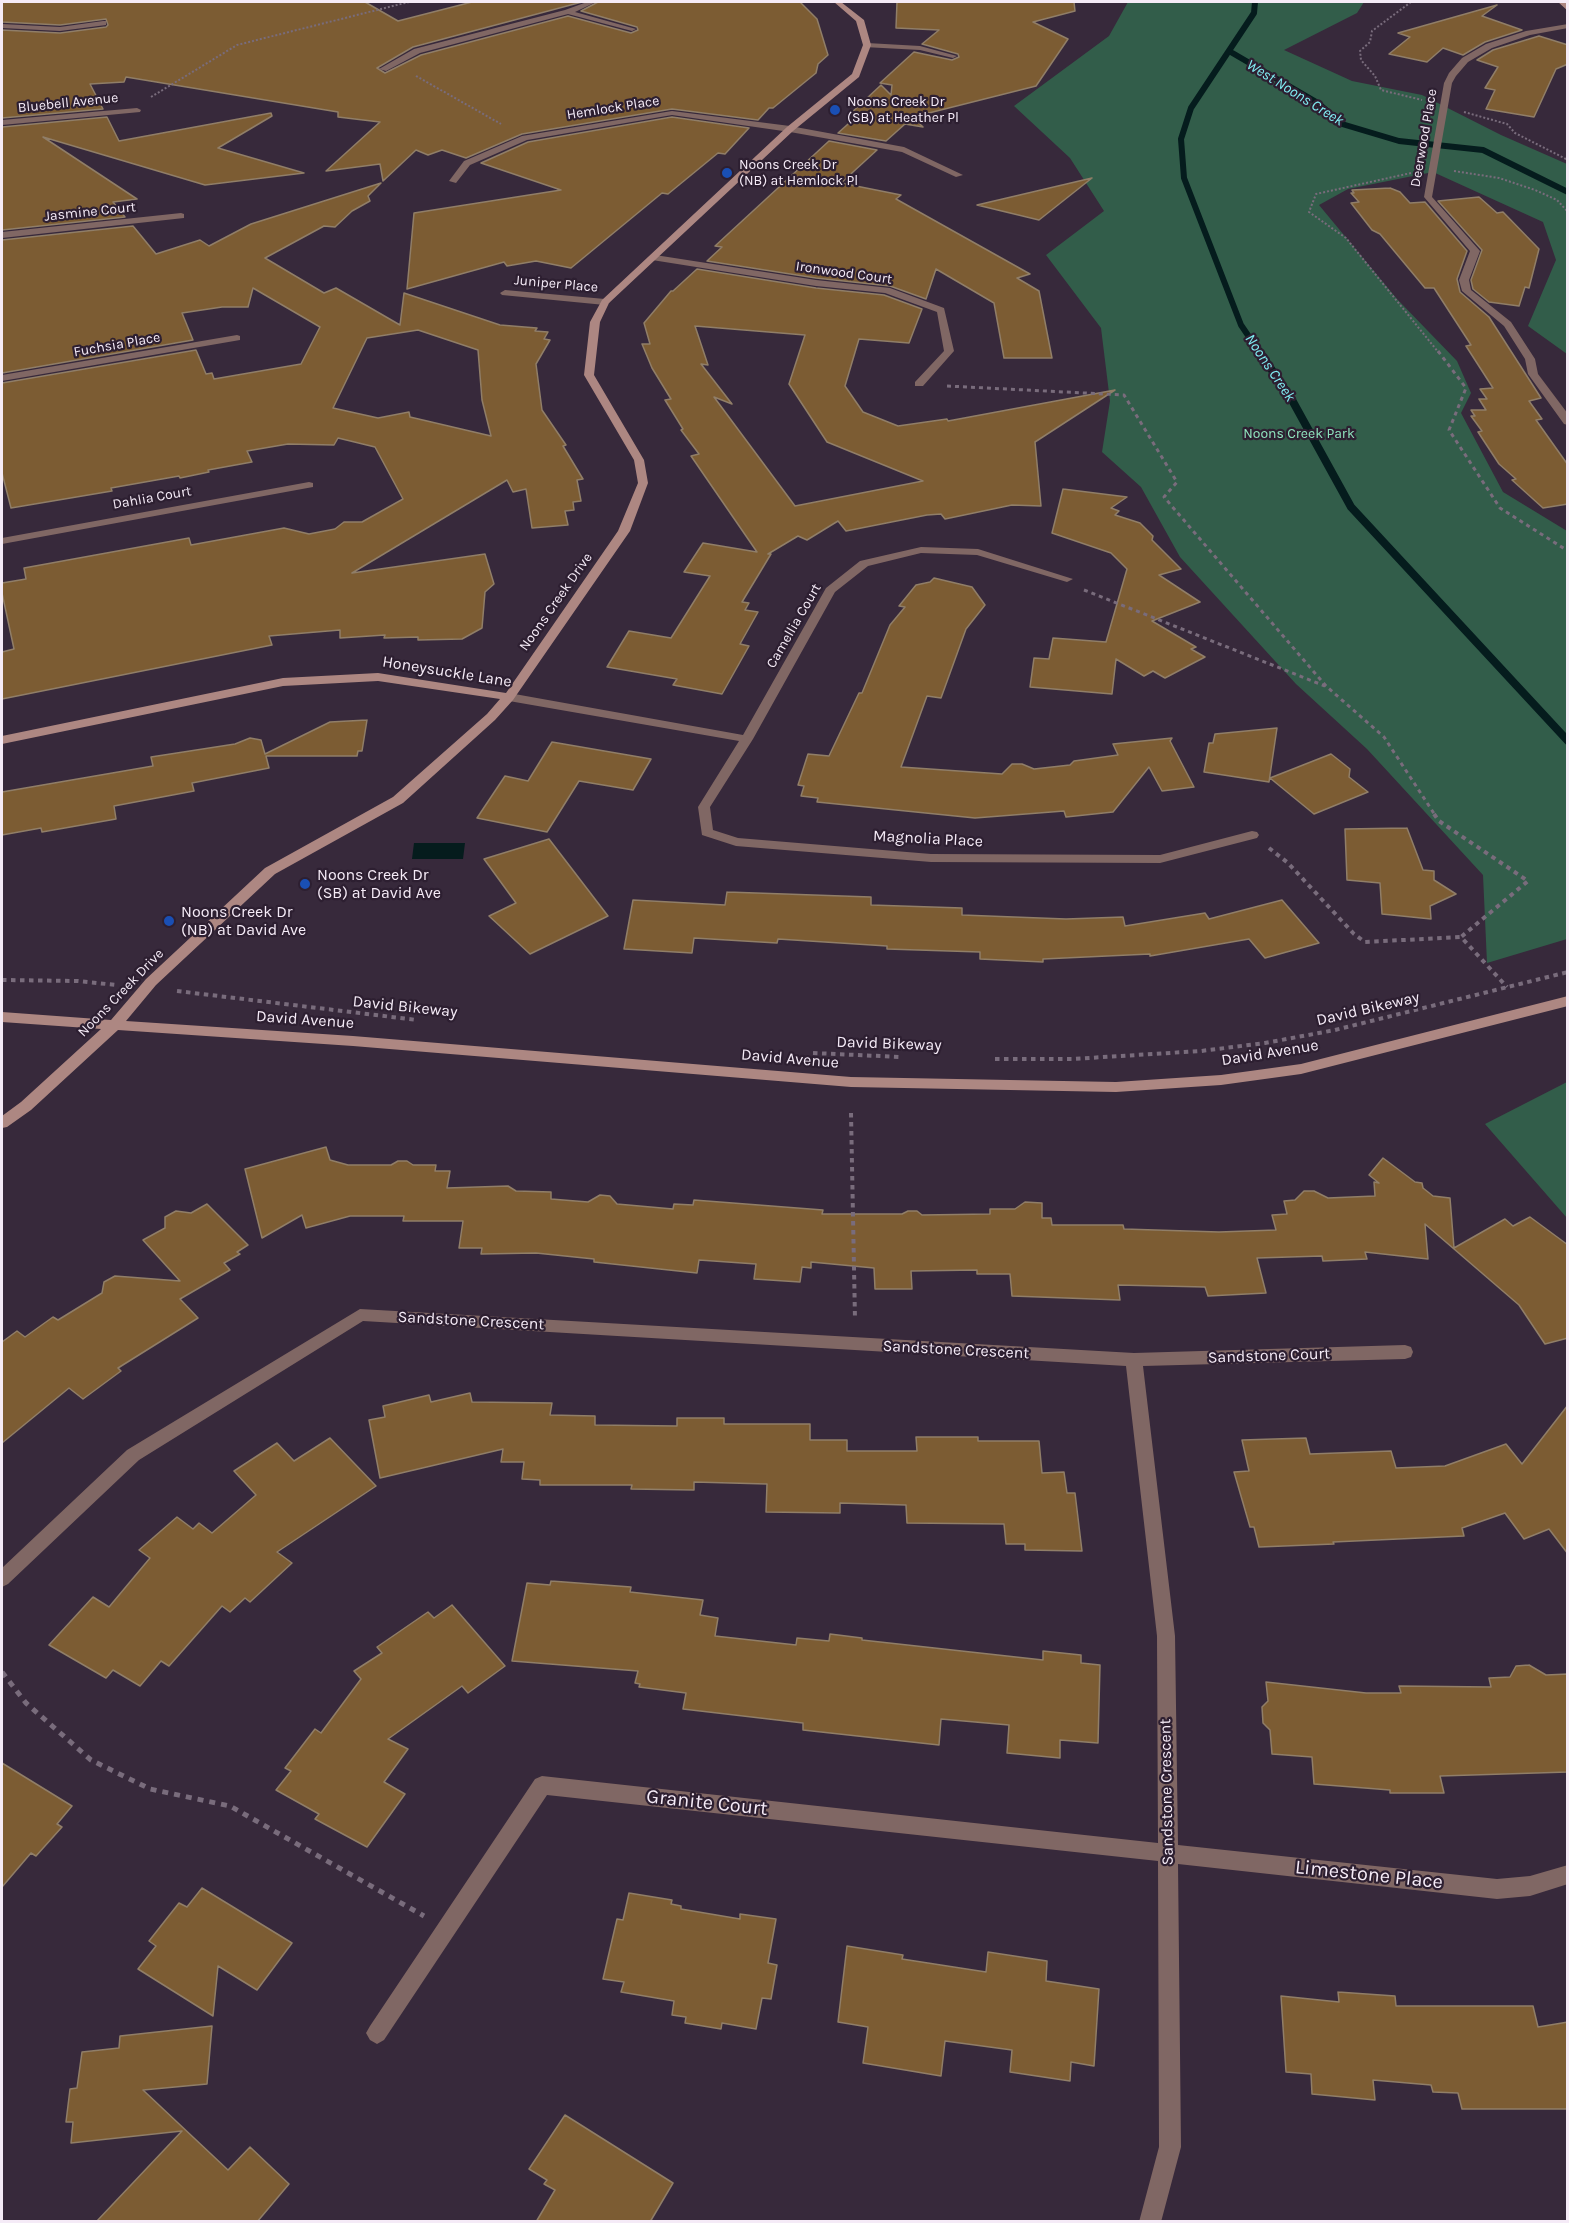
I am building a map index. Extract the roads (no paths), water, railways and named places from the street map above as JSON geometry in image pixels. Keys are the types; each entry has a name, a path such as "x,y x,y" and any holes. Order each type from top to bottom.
{"street":[{"path":"384,69 417,51 568,12 592,2"},
{"path":"837,2 860,20 867,45 921,48 953,56"},
{"path":"1561,2 1568,9"},
{"path":"568,12 632,29"},
{"path":"2,26 60,29 103,23"},
{"name":"Deerwood Place","path":"1568,26 1529,33 1474,54 1452,75 1444,104 1428,193 1430,200 1475,251 1464,280 1467,291 1508,324 1530,359 1533,374 1568,422"},
{"name":"Noons Creek Drive","path":"2,1123 26,1106 114,1024 151,982 270,871 398,800 491,717 509,697 624,531 643,483 639,460 589,375 595,322 605,302 655,258 790,129 856,75 867,45"},
{"name":"Bluebell Avenue","path":"2,123 137,110"},
{"name":"Hemlock Place","path":"453,181 467,163 525,138 672,113 790,129 904,150 959,175"},
{"name":"Jasmine Court","path":"2,235 181,216"},
{"name":"Ironwood Court","path":"655,258 816,283 887,290 941,310 949,351 919,384"},
{"name":"Juniper Place","path":"505,293 605,302"},
{"name":"Fuchsia Place","path":"2,378 237,338"},
{"name":"Dahlia Court","path":"2,541 309,485"},
{"name":"Camellia Court","path":"747,739 830,590 864,563 921,550 978,552 1067,579"},
{"name":"Honeysuckle Lane","path":"2,740 283,682 378,677 509,697 747,739"},
{"name":"Magnolia Place","path":"747,739 704,807 707,832 736,842 931,858 1160,859 1252,835"},
{"name":"David Avenue","path":"2,1017 353,1041 851,1082 1116,1087 1221,1080 1301,1070 1568,1001"},
{"name":"Sandstone Crescent","path":"2,1579 133,1455 360,1315 1134,1360 1166,1636 1170,2147 1150,2222"},
{"name":"Sandstone Court","path":"1134,1360 1405,1352"},
{"name":"Granite Court","path":"377,2033 542,1785 1168,1854"},
{"name":"Limestone Place","path":"1168,1854 1497,1889 1530,1886 1568,1874"}],"waterway":[{"name":"Noons Creek","path":"1255,2 1254,13 1191,108 1181,139 1184,178 1241,325 1260,353"},
{"name":"West Noons Creek","path":"1229,51 1318,103 1342,124 1399,141 1483,150 1568,192"},
{"name":"Noons Creek","path":"1259,351 1292,400 1351,507 1568,741"}],"place":[{"name":"Noons Creek Dr (SB) at Heather Pl","path":"835,110"},
{"name":"Noons Creek Dr (NB) at Hemlock Pl","path":"727,173"},
{"name":"Noons Creek Dr (SB) at David Ave","path":"305,884"},
{"name":"Noons Creek Dr (NB) at David Ave","path":"169,921"}],"park label":[{"name":"Noons Creek Park","path":"1299,434"}]}
